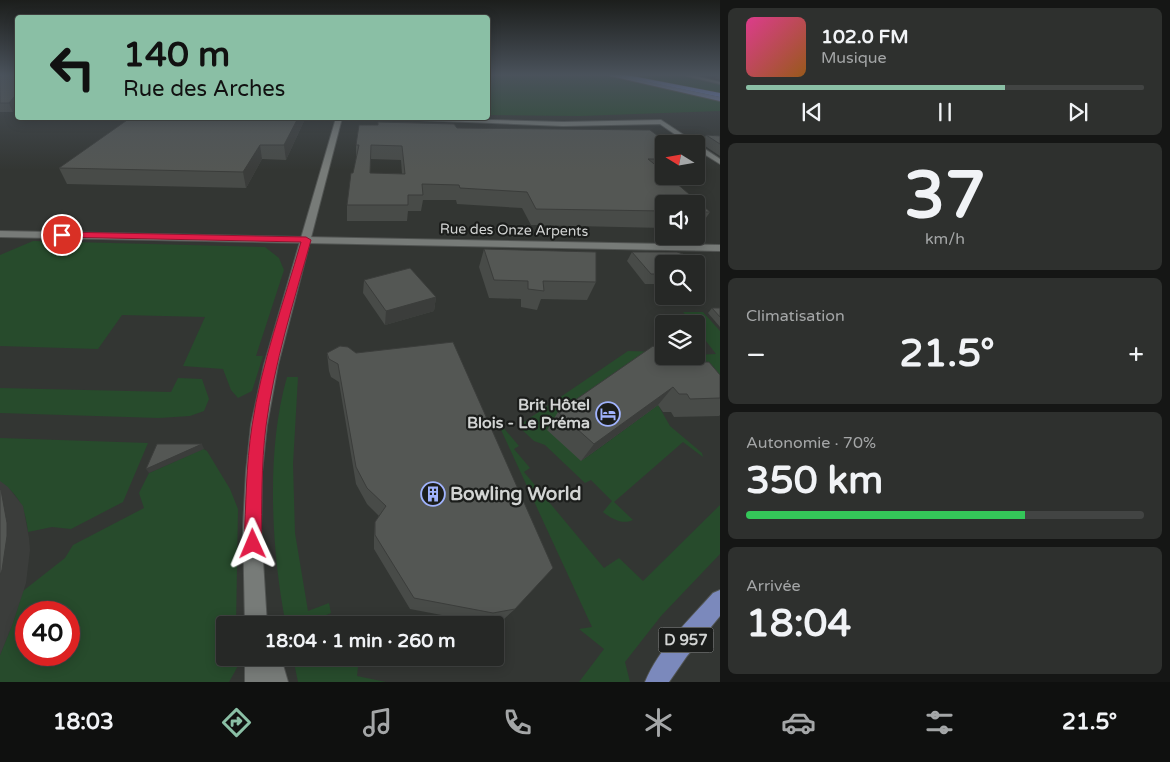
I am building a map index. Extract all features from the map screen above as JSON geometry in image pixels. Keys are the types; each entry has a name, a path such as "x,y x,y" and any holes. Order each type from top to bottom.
{"main road":[{"name":"D 957","path":"656,682 679,648 720,600"}],"street":[{"path":"258,616 252,528 254,472 259,425 271,366 338,120"},
{"path":"458,120 534,124 662,122 681,135"},
{"path":"705,152 720,162"},
{"name":"Rue des Onze Arpents","path":"0,234 720,248"},
{"path":"256,666 256,682"},
{"path":"272,666 277,682"}],"green space":[{"path":"490,106 720,106 720,111 580,116 490,115"},
{"path":"33,241 265,247 279,258 284,270 256,356 263,356 252,391 238,398 231,390 223,369 183,366 205,317 122,315 98,349 0,346 0,255"},
{"path":"683,312 703,312 720,331 720,379 703,369 582,461 658,405 670,426 702,453 703,457 683,442 614,502 633,520 625,522 617,520 603,512 612,501 591,480 585,483 545,445 534,441 518,426 628,351 655,352 655,365 705,365 705,354 716,354 705,340 705,315 686,315"},
{"path":"287,377 298,377 293,464 295,533 308,611 329,603 331,613 324,616 284,616 277,565 273,500 276,436 280,406"},
{"path":"178,378 202,379 209,399 204,411 190,416 159,418 0,413 0,388 171,392"},
{"path":"496,419 519,446 514,449 530,468 524,472 604,568 619,558 643,581 720,505 720,554 661,616 625,662 630,682 579,682 604,649 579,629 592,627"},
{"path":"0,438 148,443 123,502 71,529 52,527 28,532 25,516 17,497 0,482"},
{"path":"198,446 207,451 230,489 238,509 236,616 216,616 216,666 238,666 229,682 0,682 0,655 15,617 15,666 80,666 80,601 20,601 23,591 65,558 73,545 144,508 139,493 149,473 187,456"},
{"path":"295,666 358,666 357,676 386,682 298,682"}],"building":[{"path":"127,120 297,120 284,145 260,145 243,172 59,168"},
{"path":"378,122 454,124 457,128 650,130 657,135 655,135 655,159 648,159 655,165 655,185 678,185 690,195 655,195 655,211 536,209 527,192 460,188 459,185 422,184 423,195 408,195 408,205 347,205 351,173 353,173 359,145 356,145 359,125 378,125","holes":["371,145 402,146 405,174 370,173"]},
{"path":"706,135 720,136 720,144"},
{"path":"484,249 596,252 596,282 543,281 544,291 528,289 528,281 494,280"},
{"path":"632,252 677,252 684,255 655,255 655,274 651,274"},
{"path":"410,268 436,297 386,311 364,280"},
{"path":"712,308 720,308 720,317"},
{"name":"Bowling World","path":"453,342 553,568 515,609 493,613 414,598 375,535 375,522 386,506 367,488 356,467 338,364 329,359 327,353 340,346 348,347 356,353"},
{"name":"Brit Hôtel Blois - Le Préma","path":"653,346 655,347 655,365 705,365 705,362 709,362 720,375 720,398 690,399 687,394 679,394 673,387 594,444 558,412"},
{"path":"157,444 202,444 146,469"},
{"path":"0,489 7,523 7,536 0,575"}],"place":[{"name":"Brit Hôtel Blois - Le Préma","path":"608,414"},
{"name":"Bowling World","path":"433,494"}],"route":[{"path":"62,235 306,240 271,366 259,425 254,472 253,544"}]}
